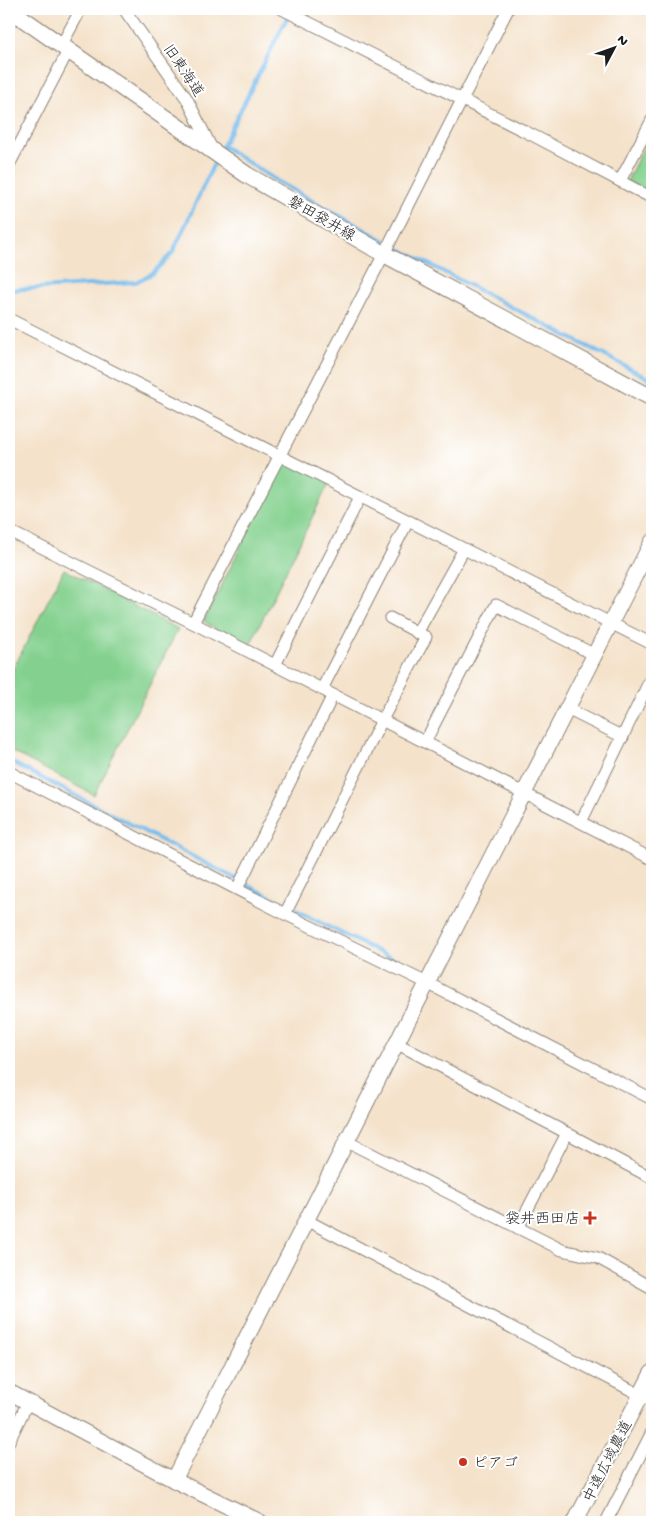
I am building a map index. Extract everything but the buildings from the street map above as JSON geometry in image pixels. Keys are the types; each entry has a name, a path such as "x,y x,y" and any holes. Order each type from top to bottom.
{"main road":[{"name":"磐田袋井線","path":"9,9 232,165 384,254 652,398"}],"street":[{"path":"10,160 81,9"},
{"name":"旧東海道","path":"124,9 188,100 214,152"},
{"path":"282,9 462,99 652,198"},
{"path":"193,623 384,254 508,9"},
{"path":"620,181 652,120"},
{"path":"9,320 652,644"},
{"path":"275,665 360,497"},
{"path":"322,689 408,521"},
{"path":"9,531 193,623 652,859"},
{"path":"174,1480 652,542"},
{"path":"417,633 464,549"},
{"path":"425,742 496,605 595,655"},
{"path":"286,912 382,720 426,638 390,618"},
{"path":"581,822 652,676"},
{"path":"240,883 333,695"},
{"path":"567,708 623,737"},
{"path":"9,772 240,883 286,912 652,1099"},
{"path":"396,1043 652,1178"},
{"path":"518,1228 567,1133"},
{"path":"346,1141 562,1250 598,1258 652,1288"},
{"path":"306,1220 647,1397"},
{"name":"中遠広域農道","path":"575,1522 647,1397 652,1372"},
{"path":"9,1392 174,1480 260,1522"},
{"path":"9,1440 28,1402"},
{"path":"606,1522 652,1432"}],"green space":[{"path":"652,130 652,194 627,181"},
{"path":"284,459 330,481 247,651 204,621"},
{"path":"64,569 178,629 94,795 9,750 9,677"}],"waterway":[{"path":"220,151 289,14"},
{"path":"223,146 277,181 385,241"},
{"path":"9,290 136,282 153,273 173,252 216,159"},
{"path":"392,245 652,380"},
{"path":"9,761 427,976"}],"place":[{"name":"袋井西田店","path":"590,1218"},
{"name":"ピアゴ","path":"463,1462"}]}
